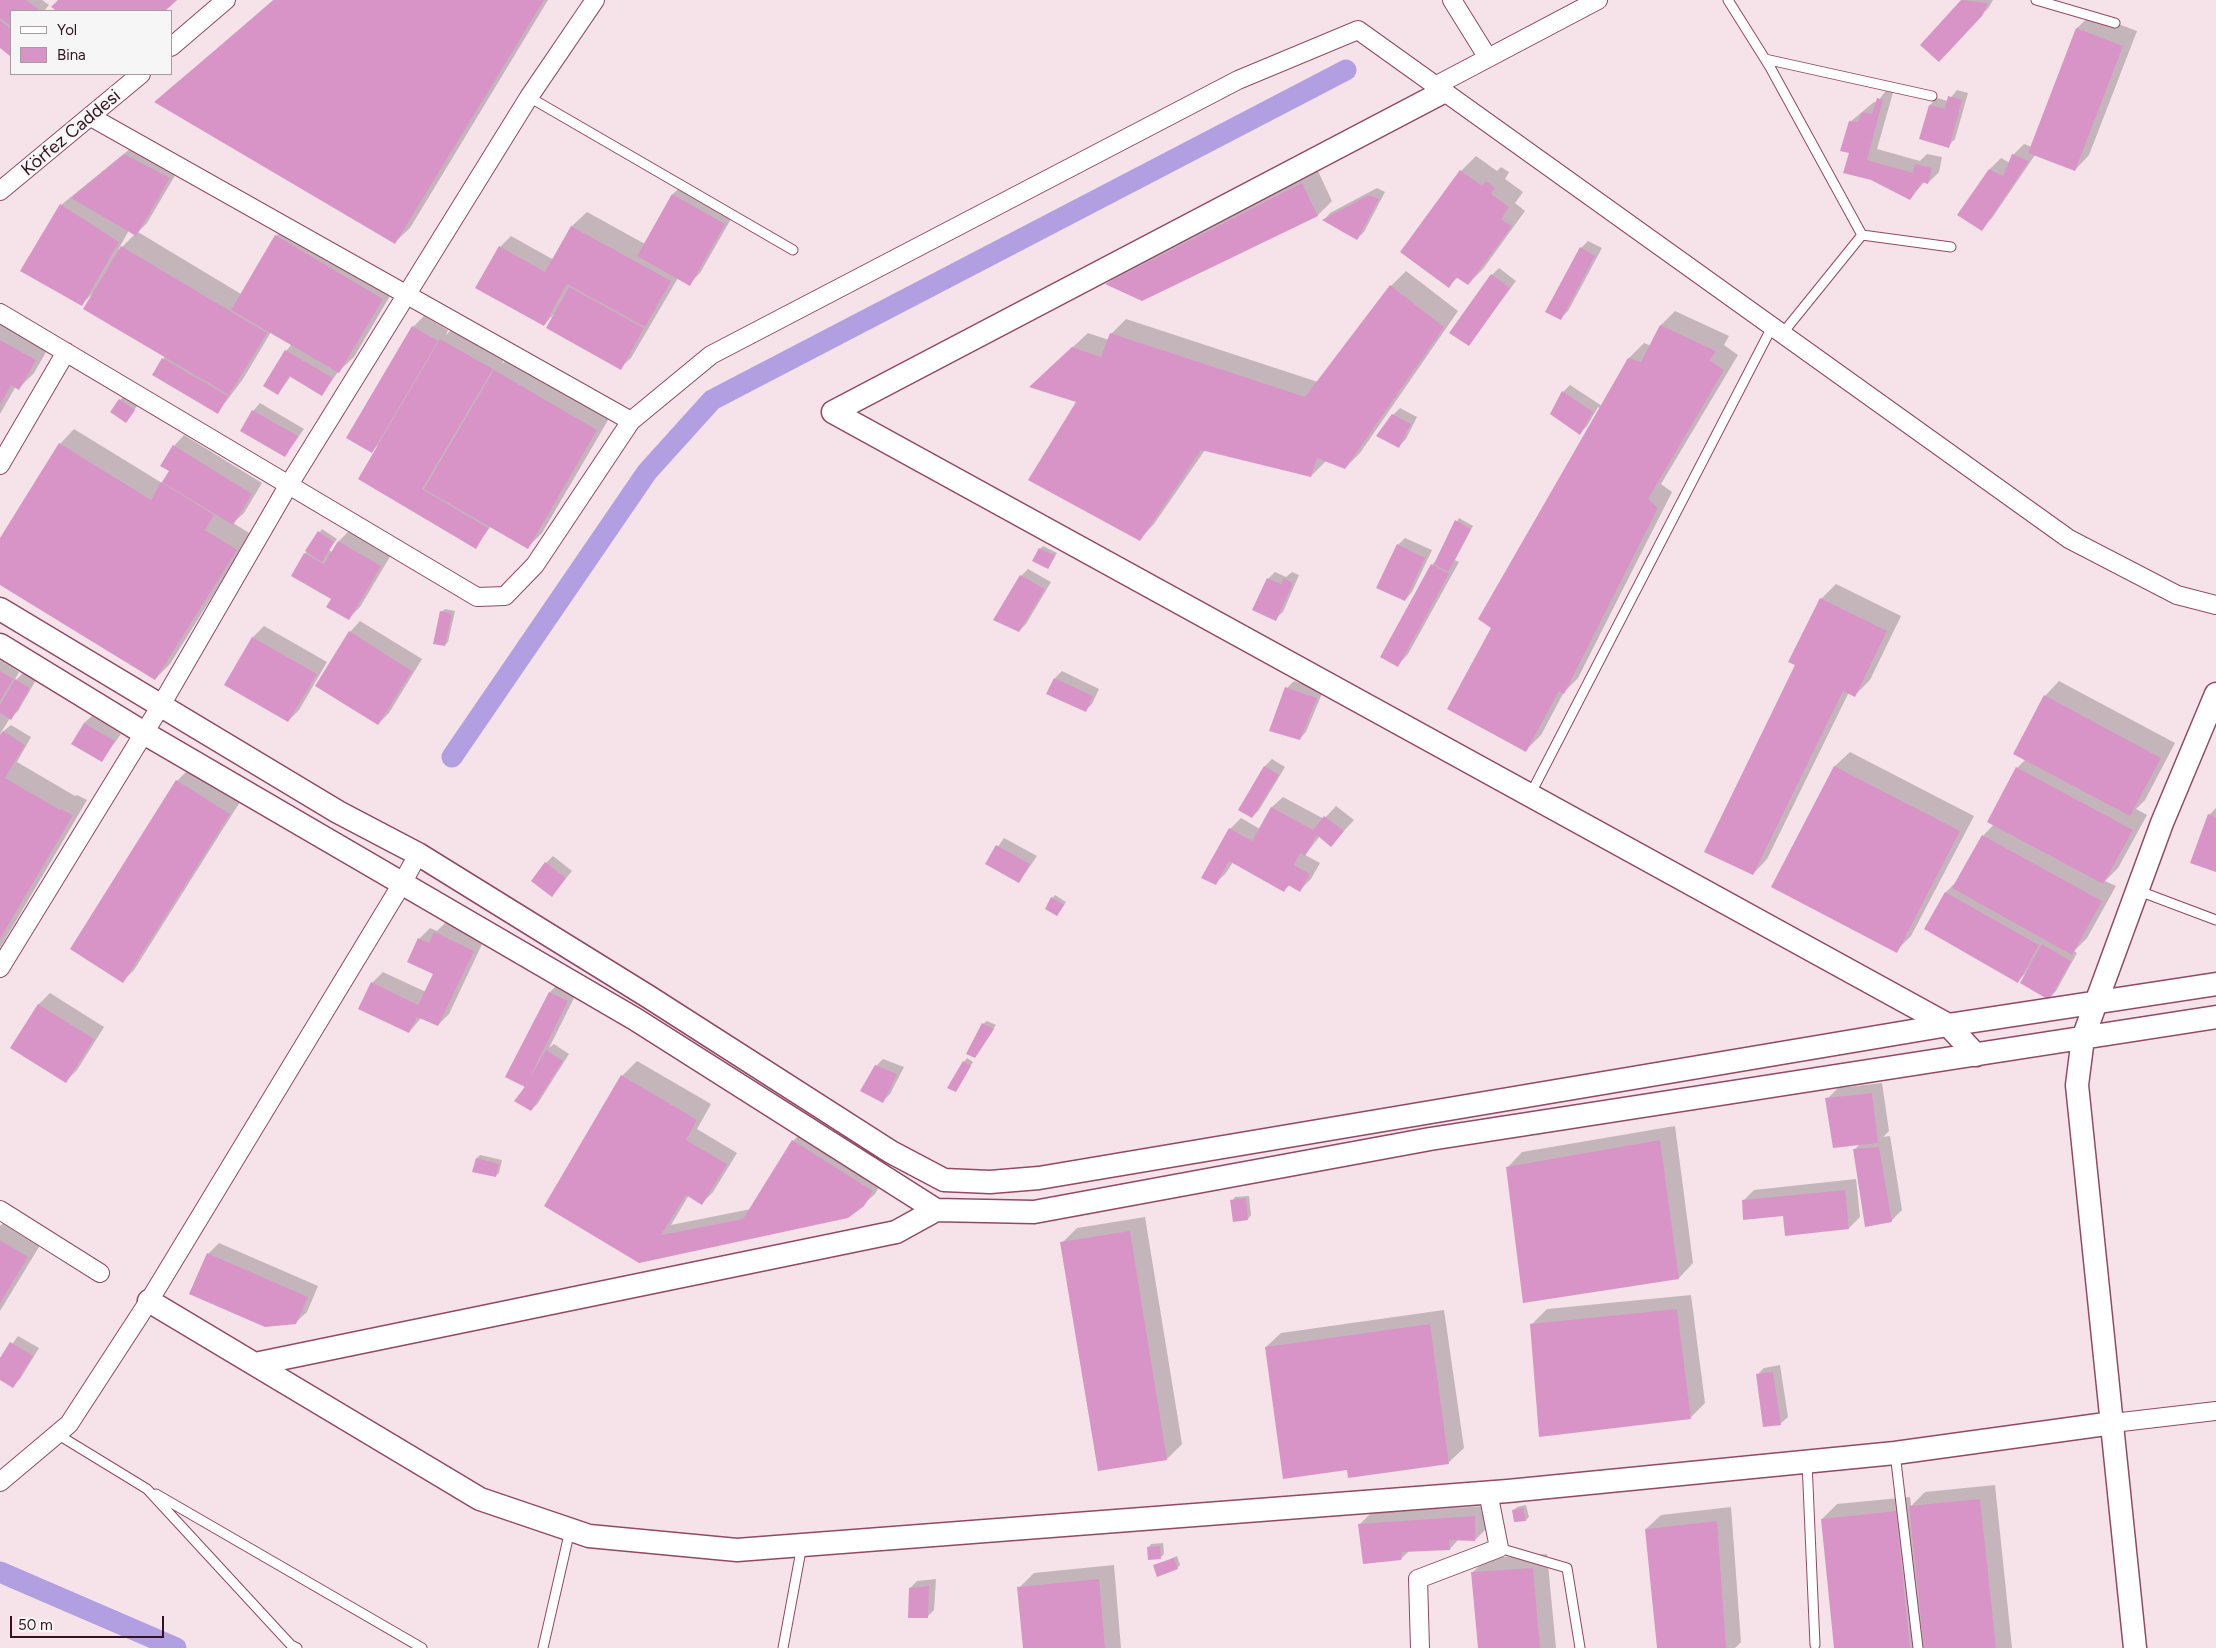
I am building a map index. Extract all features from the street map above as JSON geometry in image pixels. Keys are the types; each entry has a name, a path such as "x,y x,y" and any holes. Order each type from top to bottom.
{"street":[{"path":"172,46 226,0"},
{"path":"0,968 160,707 288,486 529,97 596,0"},
{"path":"1452,0 1488,58"},
{"path":"1598,0 1488,58 1439,89 833,412 1948,1025 1976,1055"},
{"path":"0,313 477,597 505,596 535,564 631,421 710,355 1238,80 1358,30 2069,539 2177,594 2216,605"},
{"name":"Körfez Caddesi","path":"0,191 140,75"},
{"path":"91,117 631,421"},
{"path":"0,465 66,352"},
{"path":"0,609 160,707 338,812 418,854 649,996 891,1152 944,1180 990,1182 1039,1178 1948,1025 2096,1004 2216,984"},
{"path":"0,645 144,733 403,882 635,1019 936,1210"},
{"path":"2135,1648 2077,1085 2083,1038 2139,891 2162,823 2216,694"},
{"path":"0,1482 69,1424 149,1301 403,882 418,854"},
{"path":"255,1364 896,1232 936,1210 1034,1212 1430,1139 2216,1016"},
{"path":"0,1210 100,1273"},
{"path":"149,1301 480,1499 589,1536 737,1550 1488,1492 1895,1453 2216,1411"},
{"path":"1420,1648 1418,1579 1499,1548 1488,1492"}],"lane":[{"path":"1728,0 1765,59 1862,236"},
{"path":"2036,0 2115,23"},
{"path":"1765,59 1932,96"},
{"path":"529,97 793,250"},
{"path":"1862,236 1951,247"},
{"path":"1530,796 1777,330 1862,236"},
{"path":"2139,891 2216,920"},
{"path":"57,1434 147,1489 422,1648"},
{"path":"1895,1453 1918,1648"},
{"path":"1807,1462 1815,1645"},
{"path":"147,1489 297,1648"},
{"path":"543,1648 570,1530"},
{"path":"783,1648 802,1545"},
{"path":"1499,1548 1567,1568 1580,1648"}],"building":[{"path":"0,0 26,0 40,10 10,10 10,25 0,18"},
{"path":"58,0 177,0 166,10 56,10 51,7"},
{"path":"274,0 544,0 395,244 154,102"},
{"path":"1961,0 1988,3 1982,16 1939,62 1920,45"},
{"path":"0,20 10,28 10,56 0,48"},
{"path":"2076,28 2123,46 2075,171 2028,153"},
{"path":"1948,96 1962,100 1949,148 1919,139 1929,105 1945,109"},
{"path":"1877,98 1883,100 1867,160 1913,173 1915,164 1932,168 1928,184 1922,182 1910,200 1871,180 1843,173 1849,153 1840,151 1849,121 1858,122 1862,112 1872,114"},
{"path":"124,154 170,178 136,236 71,198"},
{"path":"2012,154 2029,161 1982,231 1957,215 1989,169 2003,176"},
{"path":"1460,170 1482,186 1486,181 1495,188 1491,194 1509,207 1501,219 1512,226 1468,285 1456,277 1449,288 1400,252"},
{"path":"1302,183 1318,216 1142,301 1105,284"},
{"path":"672,194 725,224 690,286 637,256"},
{"path":"1369,195 1379,199 1357,240 1322,220"},
{"path":"60,204 119,242 82,306 20,271"},
{"path":"571,226 671,281 645,327 567,284 544,326 475,288 499,246 545,272"},
{"path":"275,235 383,299 339,373 231,310"},
{"path":"121,246 267,333 229,395 83,309"},
{"path":"1580,247 1595,256 1561,320 1545,312"},
{"path":"1491,274 1510,288 1469,346 1449,333"},
{"path":"1390,285 1444,327 1345,469 1317,458 1311,477 1201,450 1140,541 1028,480 1076,402 1029,387 1072,347 1101,357 1110,333 1305,397"},
{"path":"569,287 644,328 621,370 546,328"},
{"path":"1660,325 1716,351 1710,360 1724,370 1648,499 1658,508 1564,694 1559,691 1526,752 1447,709 1491,628 1478,619 1628,358 1641,362"},
{"path":"412,326 438,341 372,453 346,438"},
{"path":"440,339 493,369 422,489 488,528 476,549 358,479"},
{"path":"0,340 36,360 19,390 11,385 0,405"},
{"path":"285,350 333,378 322,396 289,376 278,395 263,386"},
{"path":"162,358 228,396 218,414 152,375"},
{"path":"494,370 597,430 528,549 424,489"},
{"path":"1562,391 1593,412 1580,435 1550,414"},
{"path":"119,399 135,410 126,423 110,412"},
{"path":"252,410 298,436 285,457 240,431"},
{"path":"1392,414 1411,424 1399,448 1376,436"},
{"path":"59,443 151,500 161,482 214,515 205,530 237,550 155,680 0,585 0,538"},
{"path":"173,445 252,494 233,525 162,482 169,471 160,466"},
{"path":"1455,520 1471,529 1448,572 1434,564"},
{"path":"318,531 334,542 322,562 305,551"},
{"path":"338,541 381,566 349,620 326,607 331,599 291,576 304,553 324,564"},
{"path":"1397,544 1425,558 1405,601 1376,588"},
{"path":"1039,548 1055,556 1048,569 1032,561"},
{"path":"1431,564 1449,574 1398,667 1380,657"},
{"path":"1020,575 1045,589 1019,632 993,620"},
{"path":"1267,578 1281,584 1284,578 1293,583 1276,621 1252,610"},
{"path":"1820,598 1887,631 1855,697 1843,691 1753,875 1704,852 1795,665 1788,662"},
{"path":"440,611 452,614 445,646 433,644"},
{"path":"349,631 412,671 378,725 315,686"},
{"path":"252,637 317,674 288,722 224,685"},
{"path":"0,671 13,679 0,701"},
{"path":"1054,678 1093,696 1086,712 1046,694"},
{"path":"15,679 30,688 11,720 0,713 0,705"},
{"path":"1285,687 1317,698 1300,740 1269,731"},
{"path":"2044,695 2161,758 2130,816 2013,754"},
{"path":"84,723 115,741 102,762 71,744"},
{"path":"3,731 25,745 5,778 0,775 0,736"},
{"path":"1264,766 1279,775 1252,818 1238,810"},
{"path":"1834,766 1960,831 1897,953 1771,887"},
{"path":"2016,767 2133,830 2103,884 1987,822"},
{"path":"0,775 60,810 73,815 0,939"},
{"path":"176,780 230,814 123,983 70,949"},
{"path":"1271,807 1313,830 1324,816 1344,831 1331,847 1317,835 1305,856 1300,853 1294,865 1310,874 1300,892 1288,885 1284,892 1229,861 1216,885 1201,878 1229,828 1252,841"},
{"path":"2208,814 2216,817 2216,872 2190,863"},
{"path":"1982,835 2102,901 2072,955 1952,888"},
{"path":"996,845 1030,864 1019,883 985,864"},
{"path":"545,862 566,878 552,897 531,881"},
{"path":"1945,892 2039,945 2018,983 1924,929"},
{"path":"1051,897 1064,905 1057,916 1045,909"},
{"path":"434,932 474,951 438,1026 417,1017 409,1033 358,1009 371,982 418,1005 433,974 407,962 418,938 429,943"},
{"path":"2042,944 2071,961 2049,1000 2020,983"},
{"path":"549,992 568,1001 529,1079 546,1050 563,1061 531,1111 514,1101 525,1087 505,1077"},
{"path":"38,1004 94,1039 66,1083 10,1048"},
{"path":"982,1023 994,1029 975,1058 966,1054"},
{"path":"963,1061 971,1066 956,1092 947,1088"},
{"path":"875,1065 897,1074 883,1103 860,1091"},
{"path":"621,1075 697,1120 686,1140 727,1164 702,1205 686,1195 661,1235 743,1219 792,1140 873,1191 864,1206 848,1218 639,1263 544,1206"},
{"path":"1872,1093 1878,1143 1833,1148 1825,1098"},
{"path":"1660,1140 1679,1279 1523,1303 1506,1167"},
{"path":"1879,1147 1892,1222 1865,1227 1853,1149"},
{"path":"476,1158 499,1164 496,1177 472,1172"},
{"path":"1845,1190 1849,1229 1785,1236 1783,1216 1743,1220 1742,1200"},
{"path":"1246,1198 1248,1220 1233,1222 1230,1200"},
{"path":"1130,1231 1167,1460 1098,1471 1060,1242"},
{"path":"0,1240 28,1257 0,1303"},
{"path":"207,1253 308,1297 296,1324 265,1327 189,1294"},
{"path":"1677,1309 1691,1419 1539,1437 1530,1324"},
{"path":"1430,1324 1449,1464 1348,1478 1347,1470 1283,1479 1265,1347"},
{"path":"10,1342 33,1356 13,1388 0,1380 0,1358"},
{"path":"1773,1372 1781,1425 1763,1427 1756,1374"},
{"path":"1980,1499 1996,1648 1924,1648 1909,1506"},
{"path":"1523,1508 1526,1521 1514,1522 1512,1510"},
{"path":"1896,1511 1910,1648 1834,1648 1821,1519"},
{"path":"1475,1516 1475,1541 1449,1540 1450,1550 1402,1552 1401,1560 1363,1564 1358,1524"},
{"path":"1717,1521 1726,1648 1657,1648 1645,1529"},
{"path":"1160,1546 1161,1559 1148,1560 1147,1547"},
{"path":"1174,1558 1178,1569 1157,1577 1153,1565"},
{"path":"1533,1568 1540,1648 1478,1648 1471,1572"},
{"path":"1099,1579 1105,1648 1023,1648 1017,1587"},
{"path":"929,1586 928,1618 908,1618 909,1588"}],"waterway":[{"path":"452,757 647,472 712,400 1346,70"},
{"path":"0,1572 176,1648"}]}
